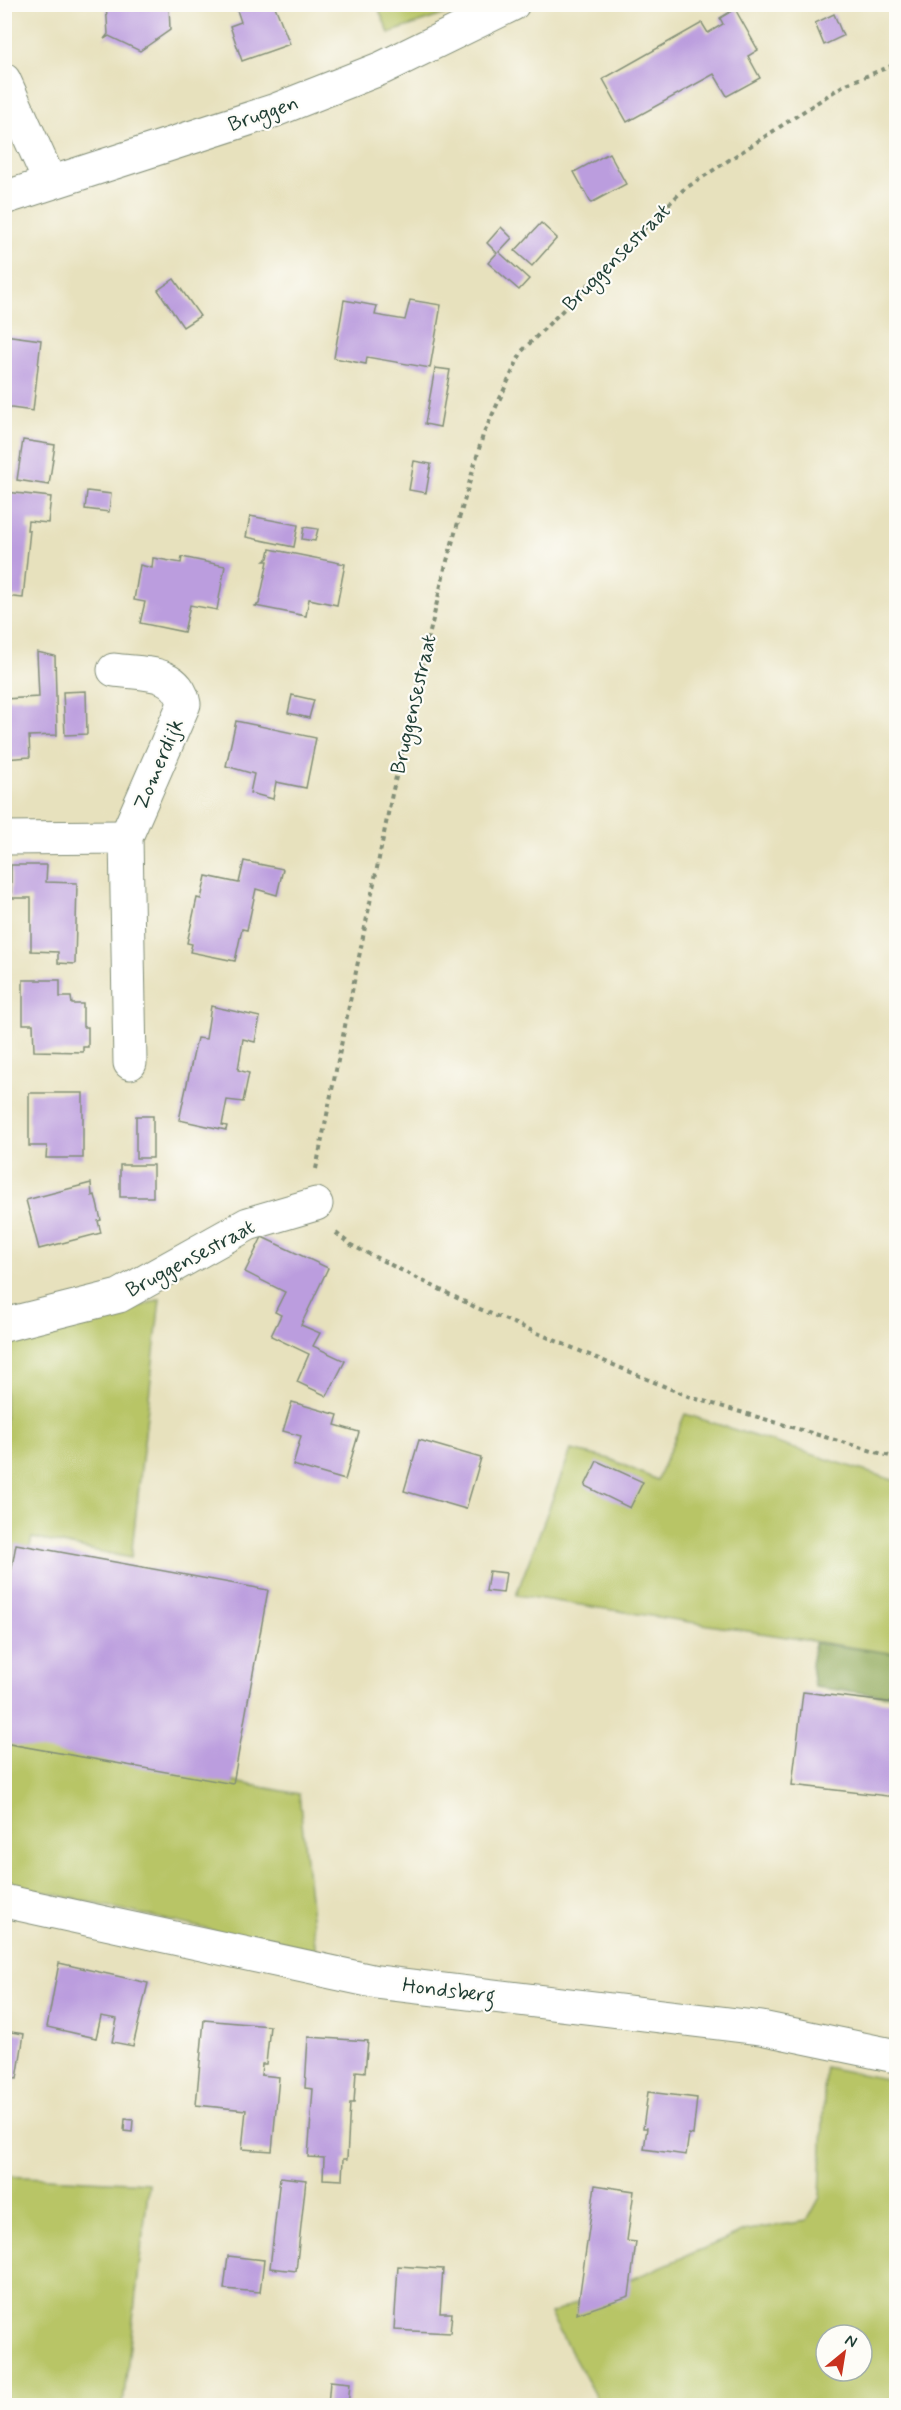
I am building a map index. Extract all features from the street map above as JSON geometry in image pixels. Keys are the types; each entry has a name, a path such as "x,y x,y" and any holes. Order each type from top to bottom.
{"street":[{"name":"Bruggen","path":"4,198 273,111 382,68 513,4"},
{"path":"4,80 50,183"},
{"name":"Zomerdijk","path":"114,670 169,678 181,690 184,704 126,837 130,1063"},
{"name":"Zomerdijk","path":"4,838 126,837"},
{"name":"Bruggensestraat","path":"4,1325 119,1296 248,1224 316,1204"},
{"name":"Hondsberg","path":"4,1901 377,1982 761,2028 897,2056"}],"path":[{"name":"Bruggensestraat","path":"316,1204 314,1181 385,829 445,568 483,435 522,351 683,190 844,85 897,64"},
{"path":"316,1204 330,1227 351,1245 475,1307 690,1397 897,1458"}],"green space":[{"path":"377,5 472,5 389,33"},
{"path":"160,1299 131,1558 32,1538 5,1658 5,1346 120,1314"},
{"path":"685,1414 896,1481 896,1654 516,1595 571,1450 610,1459 657,1480"},
{"path":"815,1643 896,1654 896,1697 814,1687 811,1664"},
{"path":"5,1739 299,1794 316,1954 5,1883"},
{"path":"825,2067 896,2081 896,2405 600,2405 550,2314 747,2230 807,2221 820,2197"},
{"path":"4,2176 149,2183 123,2405 5,2405"}],"building":[{"path":"106,4 169,4 170,30 140,51 109,36 104,39 108,34"},
{"path":"235,4 274,4 290,44 242,61 230,26 241,22"},
{"path":"735,9 758,50 748,56 760,78 727,96 714,74 627,122 603,79 702,23 708,33 723,24 720,18"},
{"path":"834,14 843,36 824,45 815,23"},
{"path":"609,153 626,184 591,203 574,172"},
{"path":"541,223 557,238 532,266 515,251"},
{"path":"501,227 512,238 499,252 529,279 519,290 488,263 497,253 487,243"},
{"path":"174,279 200,316 183,327 158,290"},
{"path":"344,300 377,306 375,315 405,320 410,300 441,305 430,368 367,357 366,364 334,358"},
{"path":"4,335 41,340 33,411 4,407"},
{"path":"435,368 450,370 440,427 425,424"},
{"path":"23,440 55,445 49,485 17,480"},
{"path":"414,461 431,464 426,493 409,490"},
{"path":"87,491 111,494 109,512 85,509"},
{"path":"6,492 51,497 48,523 28,521 27,530 30,530 23,598 4,596"},
{"path":"250,516 298,525 294,547 246,537"},
{"path":"304,527 318,529 315,541 302,539"},
{"path":"270,549 345,564 337,605 309,599 306,616 255,606 259,604 268,561 264,561 268,558"},
{"path":"182,557 225,566 217,610 190,605 184,632 140,623 145,602 134,600 140,565 152,568 153,558 181,563"},
{"path":"37,652 55,656 57,735 29,736 30,757 4,759 4,699 39,697"},
{"path":"86,691 87,734 65,735 63,692"},
{"path":"292,695 314,700 309,718 288,713"},
{"path":"236,721 316,738 306,788 276,782 273,799 250,793 254,774 226,766"},
{"path":"244,861 283,869 277,895 256,889 247,930 242,929 235,961 190,952 192,944 187,943 197,898 201,899 206,876 239,883"},
{"path":"11,865 47,865 46,882 77,883 75,964 58,963 58,952 31,951 31,898 11,898"},
{"path":"23,980 60,980 60,997 71,997 72,1004 83,1004 83,1027 88,1027 88,1047 83,1047 83,1052 34,1051 33,1024 23,1024"},
{"path":"211,1006 260,1017 255,1042 243,1039 238,1070 249,1073 243,1102 227,1100 222,1125 227,1126 226,1130 179,1120 197,1038 206,1039"},
{"path":"29,1093 83,1093 83,1158 46,1158 47,1146 29,1146"},
{"path":"136,1116 153,1116 153,1158 136,1158"},
{"path":"120,1165 153,1165 153,1197 120,1197"},
{"path":"91,1183 92,1196 95,1195 101,1220 98,1221 101,1233 39,1249 26,1200"},
{"path":"262,1237 328,1268 301,1325 320,1333 313,1346 345,1361 327,1396 297,1382 309,1354 271,1336 281,1315 275,1312 285,1292 245,1272"},
{"path":"292,1402 338,1415 335,1425 359,1432 345,1480 293,1465 301,1436 283,1431"},
{"path":"419,1440 481,1458 466,1509 404,1491"},
{"path":"597,1461 643,1482 630,1508 585,1486"},
{"path":"16,1544 268,1590 233,1784 4,1743 4,1611"},
{"path":"489,1571 506,1573 503,1593 486,1591"},
{"path":"803,1692 896,1703 896,1797 792,1785"},
{"path":"59,1963 148,1983 133,2046 112,2042 117,2019 101,2016 96,2038 47,2027"},
{"path":"204,2020 270,2026 266,2064 262,2064 261,2075 279,2077 272,2151 242,2149 246,2110 196,2105"},
{"path":"4,2031 24,2034 17,2079 4,2077"},
{"path":"308,2037 368,2041 365,2072 356,2071 354,2103 350,2103 347,2159 343,2159 342,2180 323,2179 324,2158 308,2157 313,2089 305,2088"},
{"path":"648,2092 697,2098 693,2135 689,2134 686,2155 644,2149 647,2128 643,2128"},
{"path":"125,2119 133,2120 132,2132 124,2131"},
{"path":"280,2177 306,2180 296,2271 270,2268"},
{"path":"595,2185 634,2191 627,2241 636,2242 629,2296 577,2314"},
{"path":"228,2256 264,2260 260,2292 224,2289"},
{"path":"398,2266 443,2269 440,2313 452,2313 450,2333 394,2330"},
{"path":"330,2381 350,2383 348,2406 328,2406"}]}
